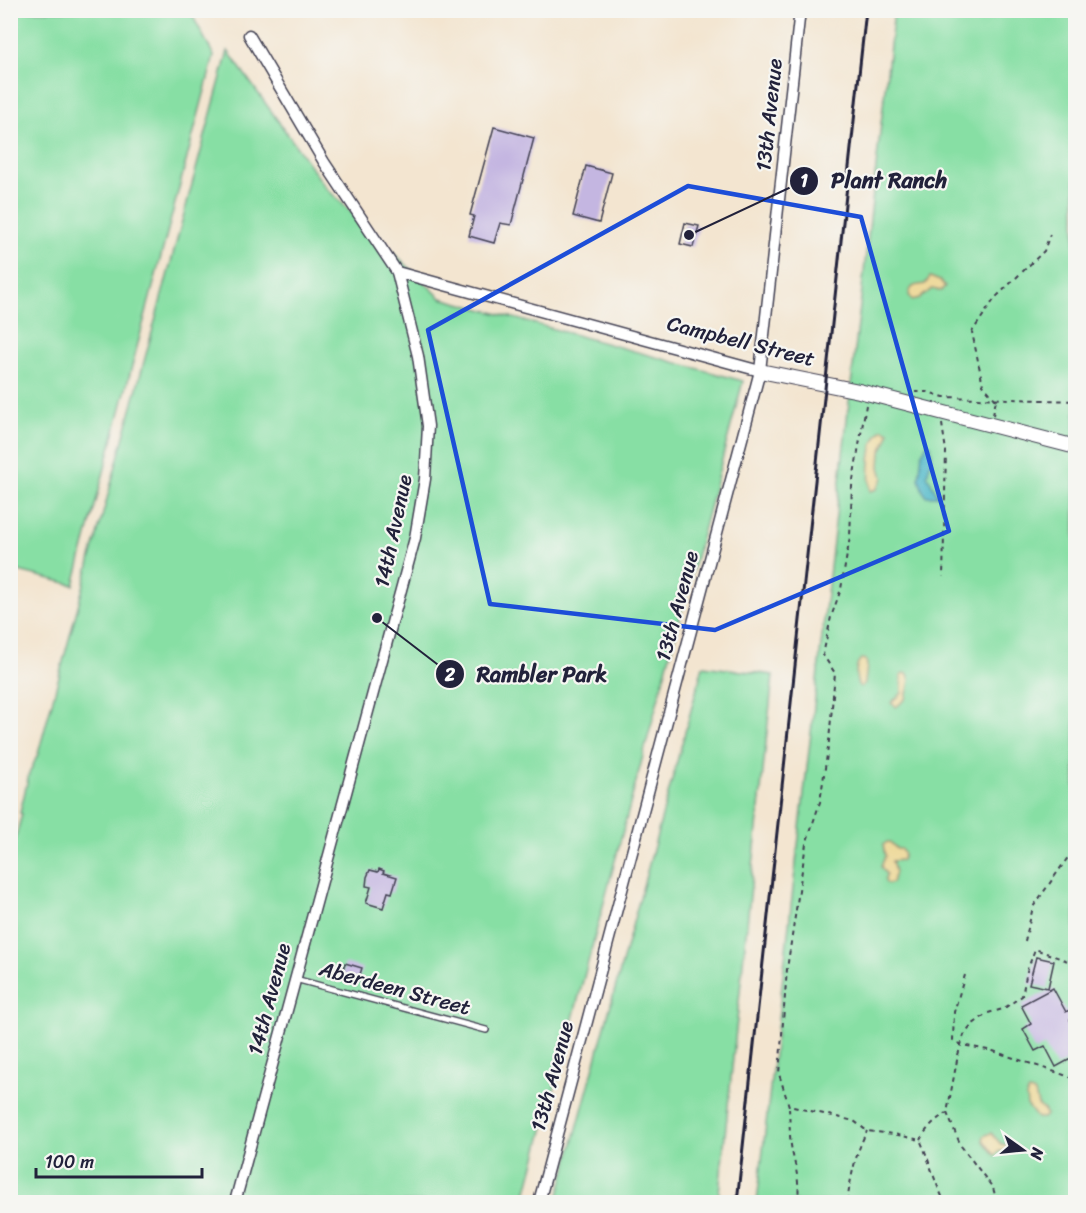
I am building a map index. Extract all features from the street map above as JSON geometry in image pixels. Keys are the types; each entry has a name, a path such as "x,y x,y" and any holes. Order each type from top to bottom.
{"street":[{"name":"13th Avenue","path":"539,1203 760,371 800,10"},
{"name":"14th Avenue","path":"235,1203 415,538 425,479 428,426 418,356 397,273 324,162 249,35"},
{"name":"Campbell Street","path":"397,273 760,371 860,391 1076,447"}],"lane":[{"name":"Aberdeen Street","path":"295,979 486,1029"}],"path":[{"path":"996,400 983,385 972,332 995,298 1044,252 1050,234"},
{"path":"912,392 928,392 944,397 996,400 1076,401"},
{"path":"798,1203 800,1189 792,1149 789,1106 779,1074 787,969 806,844 820,802 829,741 835,673 823,655 831,617 841,589 848,547 852,486 867,397"},
{"path":"941,420 946,451 943,577"},
{"path":"1026,941 1033,907 1076,846"},
{"path":"997,1203 993,1188 961,1146 947,1113 964,1035 973,1024 988,1013 1002,1009 1022,996 1027,971 1035,949 1076,964"},
{"path":"965,975 954,1012 953,1040 962,1045 993,1051 1076,1079"},
{"path":"789,1106 854,1121 867,1131 920,1140"},
{"path":"920,1140 937,1118 947,1113"},
{"path":"847,1203 858,1149 867,1131"},
{"path":"920,1140 929,1158 935,1184 945,1203"}],"highlighted area":[{"path":"688,186 861,217 949,531 715,630 490,604 428,330"}],"green space":[{"path":"10,11 190,11 214,56 74,585 11,569"},
{"path":"894,11 1075,11 1075,1202 757,1202"},
{"path":"228,51 326,188 441,298 743,381 524,1202 11,1202 11,855 22,814 20,813 29,774 38,754"},
{"path":"703,666 773,675 718,1202 557,1202"}],"sand":[{"path":"930,277 945,286 941,291 932,289 920,298 912,300 909,295 911,289 914,286 925,284"},
{"path":"883,429 889,432 881,452 880,467 883,478 877,489 870,491 872,448 874,440"},
{"path":"861,659 866,660 867,665 865,683 861,687 858,685 856,675"},
{"path":"904,673 908,674 910,680 906,699 896,707 891,703 902,693 901,676"},
{"path":"887,842 901,849 904,854 902,860 892,861 895,872 892,883 888,884 885,882 886,874 881,867 885,856 883,845"},
{"path":"1029,1091 1035,1093 1038,1105 1045,1111 1046,1115 1043,1118 1037,1118 1027,1105 1026,1097"},
{"path":"991,1133 1001,1144 1008,1145 1012,1152 1000,1151 995,1155 983,1140 984,1136"}],"water":[{"path":"927,444 931,445 932,457 927,475 938,496 926,496 919,478 922,453"}],"building":[{"path":"494,127 534,138 511,225 500,223 494,243 469,236 474,216 470,215"},
{"path":"586,166 612,173 599,223 573,216"},
{"path":"685,223 699,226 693,247 680,244"},
{"path":"379,869 384,871 383,873 397,877 392,893 388,892 383,908 366,903 371,887 366,886 367,877 370,870 378,872"},
{"path":"1036,957 1054,961 1048,988 1029,984"},
{"path":"345,963 362,968 358,981 341,976"},
{"path":"1053,988 1066,1012 1076,1006 1076,1017 1070,1020 1076,1029 1076,1056 1056,1067 1045,1046 1035,1051 1023,1029 1031,1024 1021,1005"}],"railway":[{"path":"737,1202 866,10"}],"place":[{"name":"Plant Ranch","path":"689,235"},
{"name":"Rambler Park","path":"377,618"}]}
